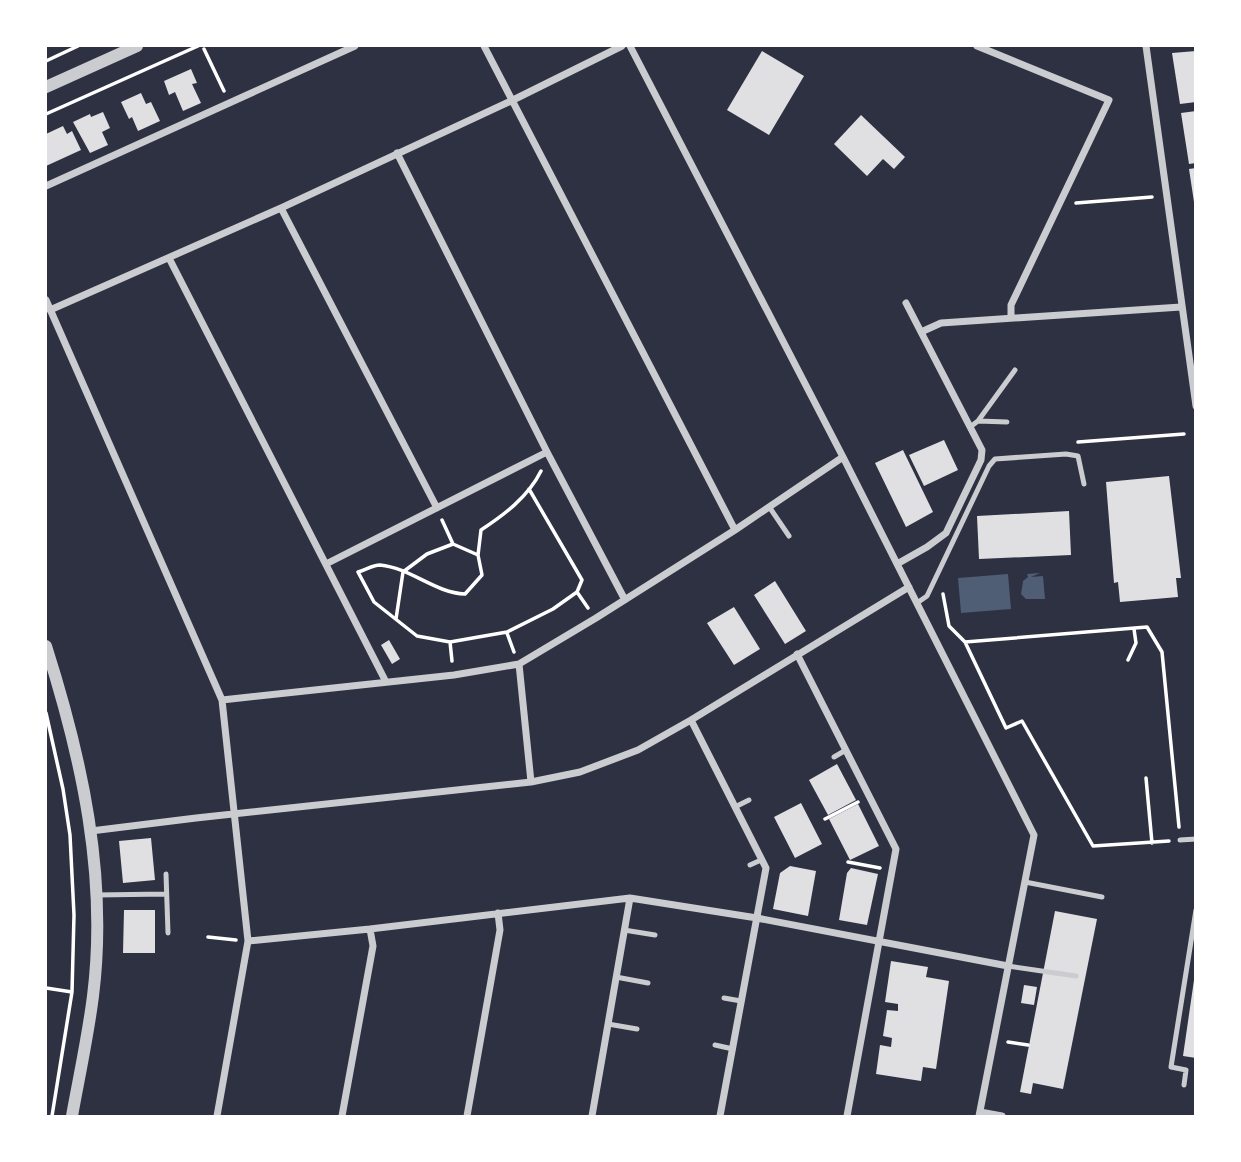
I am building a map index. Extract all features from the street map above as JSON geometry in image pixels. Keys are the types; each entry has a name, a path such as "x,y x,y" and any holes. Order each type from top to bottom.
{"street":[{"path":"46,87 137,46"},
{"path":"46,186 355,46"},
{"path":"484,46 735,530"},
{"path":"50,310 512,102 622,46"},
{"path":"630,46 843,457 1034,835 980,1114 1002,1116"},
{"path":"977,46 1109,100 1010,305 1011,318"},
{"path":"1146,46 1195,406"},
{"path":"397,153 547,452 625,600"},
{"path":"281,208 437,508"},
{"path":"169,258 386,682"},
{"path":"46,300 222,700 248,941 217,1116"},
{"path":"897,564 928,547 946,533 981,460 982,450 906,303"},
{"path":"921,332 941,323 1181,307"},
{"path":"326,564 547,452"},
{"path":"222,700 454,675 519,664 770,508 843,457"},
{"path":"91,831 531,782 580,772 638,750 909,587"},
{"path":"46,646 72,731 91,831 96,895 93,995 72,1116"},
{"path":"797,654 896,849 847,1116"},
{"path":"519,664 531,782"},
{"path":"691,720 766,869 720,1116"},
{"path":"248,941 630,898 757,918 1008,966"},
{"path":"592,1116 630,898"},
{"path":"467,1116 500,930 498,913"},
{"path":"342,1116 373,946 370,929"}],"lane":[{"path":"970,427 978,421 1015,370"},
{"path":"978,421 1007,422"},
{"path":"916,603 927,596 989,466 995,459 1066,454 1078,456 1084,484"},
{"path":"770,508 789,536"},
{"path":"834,757 846,750"},
{"path":"735,807 749,800"},
{"path":"196,818 196,828"},
{"path":"1180,840 1195,839"},
{"path":"750,865 761,860"},
{"path":"166,874 168,933"},
{"path":"1025,882 1102,897"},
{"path":"96,895 166,894"},
{"path":"1184,1085 1186,1070 1171,1067 1195,910"},
{"path":"624,930 655,935"},
{"path":"1008,966 1076,976"},
{"path":"616,977 648,983"},
{"path":"724,998 741,1001"},
{"path":"608,1024 637,1029"},
{"path":"715,1045 733,1049"}],"path":[{"path":"46,61 78,46"},
{"path":"46,114 198,46"},
{"path":"204,49 229,103"},
{"path":"1059,204 1154,197"},
{"path":"1073,442 1184,434"},
{"path":"529,489 582,580 576,592 561,603 507,632 450,642 417,636 374,602 358,572 378,565 403,572 451,593 465,594 482,575 478,555 481,530 505,514 529,489"},
{"path":"437,508 453,544 478,555"},
{"path":"396,619 403,572 427,554 453,544"},
{"path":"934,583 942,587 950,626 965,642 1006,728 1022,721 1093,846 1180,840 1162,652 1146,626 965,642"},
{"path":"1128,660 1136,643 1134,628"},
{"path":"507,632 519,664"},
{"path":"450,642 454,675"},
{"path":"46,713 70,835 74,915 72,992 52,1116"},
{"path":"1146,778 1152,843"},
{"path":"825,819 870,797"},
{"path":"848,862 892,871"},
{"path":"208,937 248,941"},
{"path":"46,988 72,992"},
{"path":"1002,1041 1028,1045"}],"water":[{"path":"1040,573 1031,577 1043,576 1045,599 1026,599 1021,594 1023,581 1028,577 1027,574"},
{"path":"1008,574 1011,609 961,613 958,578"}],"building":[{"path":"762,51 804,76 769,135 727,110"},
{"path":"1196,51 1196,102 1180,104 1172,53"},
{"path":"191,69 197,83 192,84 201,103 183,111 175,92 169,95 164,81"},
{"path":"141,93 146,104 151,102 160,121 138,131 121,102"},
{"path":"1196,111 1196,163 1189,164 1181,113"},
{"path":"103,112 110,128 102,132 108,145 90,153 73,122 90,114 91,117"},
{"path":"861,115 905,157 894,169 883,159 867,176 834,144"},
{"path":"63,126 67,134 72,131 81,150 46,166 46,134"},
{"path":"1196,168 1196,202 1194,202 1189,169"},
{"path":"944,440 958,470 924,486 909,455"},
{"path":"903,450 933,512 906,527 875,463"},
{"path":"1169,476 1181,578 1176,578 1178,597 1120,602 1118,582 1114,583 1106,482"},
{"path":"1069,511 1071,555 979,559 977,516"},
{"path":"775,581 806,631 785,644 754,595"},
{"path":"734,607 760,649 734,665 707,623"},
{"path":"389,640 400,659 392,664 381,645"},
{"path":"837,764 856,800 828,815 809,780"},
{"path":"801,803 822,844 795,858 774,817"},
{"path":"858,804 879,846 850,860 829,819"},
{"path":"151,838 155,880 123,883 119,841"},
{"path":"790,866 816,871 808,916 773,909 780,873"},
{"path":"851,868 878,874 867,925 839,920 847,873"},
{"path":"124,910 155,910 155,953 123,953"},
{"path":"1055,911 1097,919 1063,1089 1033,1083 1031,1094 1020,1092"},
{"path":"891,961 928,967 926,977 949,981 936,1069 923,1067 921,1081 876,1074 880,1045 891,1047 892,1038 883,1036 887,1010 898,1011 898,1004 885,1002"},
{"path":"1196,980 1196,1058 1183,1056"},
{"path":"1024,985 1037,987 1034,1005 1021,1003"}]}
